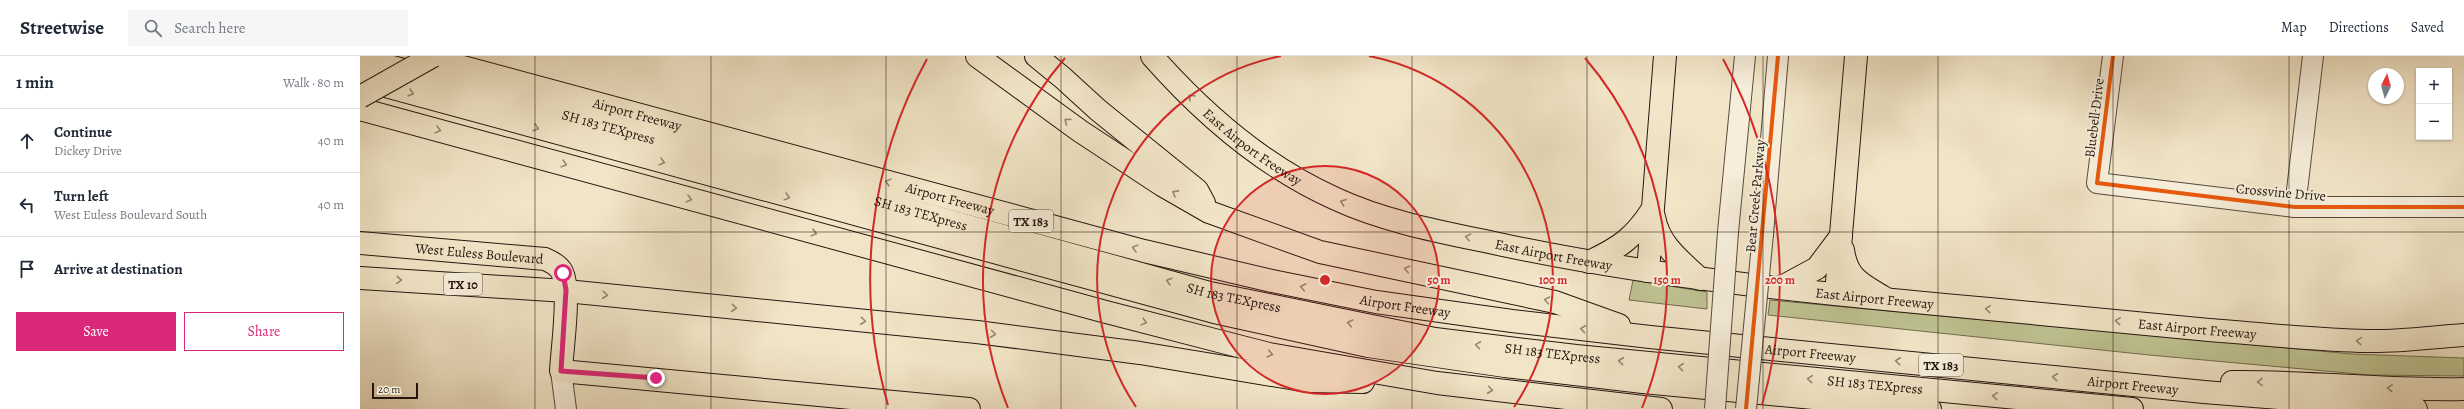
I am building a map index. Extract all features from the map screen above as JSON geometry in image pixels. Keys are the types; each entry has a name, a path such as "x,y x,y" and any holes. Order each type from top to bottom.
{"main road":[{"name":"Airport Freeway","path":"422,56 1028,220 1272,281 1376,302 1442,312 1650,337 2130,384 2416,409"},
{"path":"360,97 433,56"},
{"path":"977,56 1080,131 1162,185 1209,212 1320,252 1555,302 1650,337"},
{"path":"1036,56 1098,110 1197,190 1209,212"},
{"name":"East Airport Freeway","path":"1152,56 1210,115 1246,146 1298,179 1337,200 1373,213 1445,232 1589,262 1700,279 1889,300 2301,338 2371,341 2464,335"},
{"path":"1648,271 1665,56"},
{"path":"1836,294 1856,56"},
{"name":"SH 183 TEXpress","path":"360,58 1210,293 1371,328 1496,348 2132,409"},
{"name":"SH 183 TEXpress","path":"360,79 1214,312 1360,345 1504,366 1643,382 1930,409"},
{"path":"360,109 1195,336 1277,356 1437,383 1661,409"},
{"path":"1589,262 1618,249 1638,231 1652,210"},
{"path":"1652,210 1657,232 1669,250 1700,279"},
{"path":"1780,288 1817,268 1841,236"},
{"path":"1841,236 1845,265 1856,280 1889,300"},
{"path":"360,243 360,248"},
{"name":"West Euless Boulevard","path":"360,243 545,259 553,262 563,273 566,290 360,278"},
{"path":"969,409 561,371 566,290 977,332 1140,353 1308,381 1437,383"},
{"path":"2130,384 2264,382 2429,390 2464,389"}],"street":[{"name":"Bear Creek Parkway","path":"1715,409 1728,232 1745,56"},
{"name":"Bear Creek Parkway","path":"1746,409 1764,234 1778,56"},
{"name":"Bluebell Drive","path":"2097,184 2113,56"},
{"path":"2295,207 2314,56"},
{"name":"Crossvine Drive","path":"2097,184 2295,207 2464,207"},
{"path":"561,371 566,409"}],"green space":[{"path":"1633,280 1707,292 1707,309 1629,300"},
{"path":"1770,300 2352,354 2464,358 2464,376 2369,375 2149,355 1768,315"}],"cycle path":[{"path":"1746,409 1778,56"},
{"path":"2113,56 2097,183 2295,207 2464,207"}],"route":[{"path":"563,273 566,290 561,371 656,378"}]}
